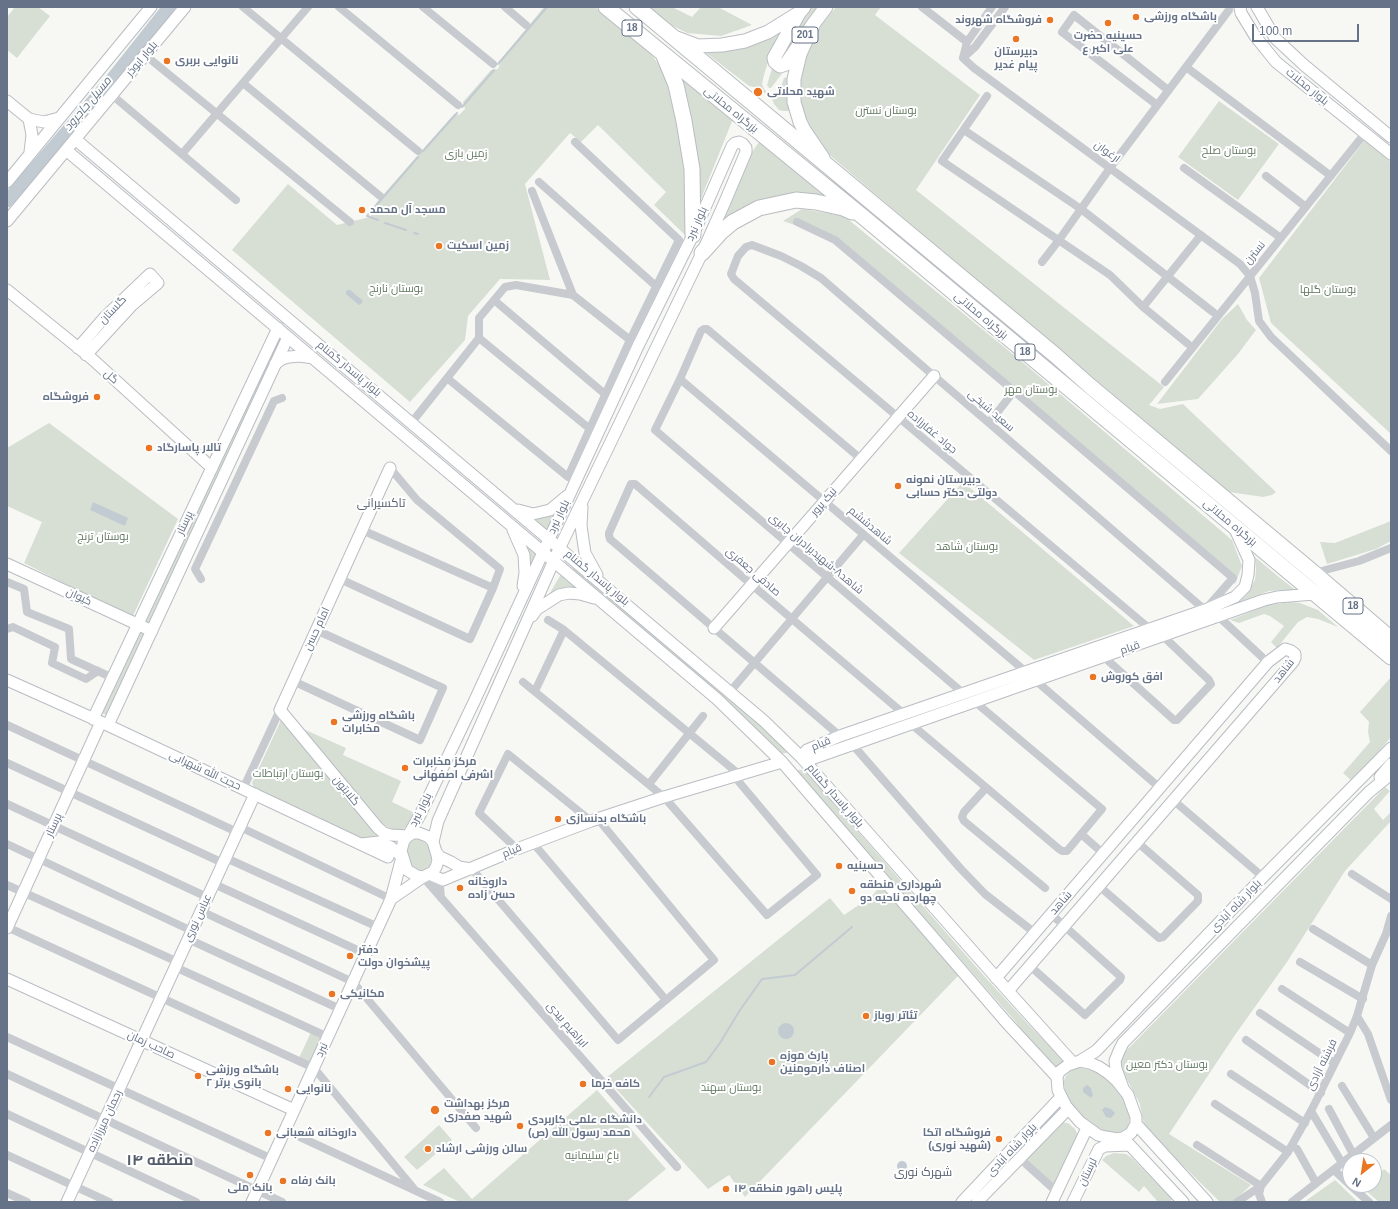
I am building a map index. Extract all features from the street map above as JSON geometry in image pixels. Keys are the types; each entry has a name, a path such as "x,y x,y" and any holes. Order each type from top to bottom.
{"highway":[{"name":"بزرگراه محلاتی","path":"606,7 862,216 1391,657"},
{"name":"بزرگراه محلاتی","path":"637,7 1055,355 1130,420 1391,639"},
{"path":"662,54 676,85 692,169 686,238"},
{"path":"702,253 721,232 733,222 759,208 775,204 796,200 816,202 843,208 862,216"},
{"path":"1080,398 1089,398 1092,395 1090,386"},
{"path":"1119,430 1117,420 1121,418 1130,420"}],"main road":[{"path":"7,182 151,7"},
{"name":"بلوار ابوذر","path":"7,222 185,7"},
{"name":"201","path":"801,10 774,58 775,62 780,66 786,64 826,7"},
{"name":"بلوار محلات","path":"1240,7 1241,12 1255,36 1276,62 1391,154"},
{"name":"بلوار محلات","path":"1258,7 1275,38 1304,65 1391,137"},
{"path":"672,37 698,46 722,45 745,41 768,32 801,10"},
{"path":"814,23 800,54 794,79 794,102 804,130 828,165"},
{"path":"7,101 29,119 44,122 59,118"},
{"path":"29,119 32,135 30,153"},
{"name":"بلوار پاسدار گمنام","path":"75,138 725,686 764,721 801,757 1008,992 1077,1062"},
{"name":"بلوار نبرد","path":"408,836 420,815 521,599 638,346 686,238 709,198 732,146 739,142 746,148 746,152 724,204 702,253 560,547 438,820 434,847"},
{"name":"بلوار پاسدار گمنام","path":"66,150 276,332 313,358 717,699 782,762 1006,1022 1057,1077"},
{"path":"709,198 719,187 723,188 725,191 724,204"},
{"path":"82,352 158,283 150,274"},
{"name":"گل","path":"7,290 82,352 212,468"},
{"name":"پرستار","path":"101,722 112,678 276,332"},
{"name":"پرستار","path":"7,927 101,722 152,631 287,340"},
{"path":"275,364 282,359 289,357 300,356 313,358"},
{"name":"نیک پرور","path":"714,628 934,376"},
{"name":"امام حسن","path":"280,710 390,468"},
{"path":"516,510 533,514 550,510 569,495"},
{"path":"582,503 581,526 585,553 600,581"},
{"path":"511,526 519,540 524,555 525,573 521,599"},
{"name":"قیام","path":"1234,527 1249,560 1248,575 1245,587 1240,594 1235,597 1205,610 840,736 807,750 801,757 810,759 1264,600 1277,597 1314,594"},
{"name":"کیوان","path":"7,564 152,631"},
{"path":"526,623 537,609 559,595 569,593 580,594 598,599"},
{"path":"1222,603 1226,607 1222,615"},
{"name":"شاهد","path":"996,978 1268,662 1285,649 1291,650 1295,654 1293,662 1008,992"},
{"path":"1025,671 1035,680"},
{"name":"حجت الله شهرابی","path":"7,680 101,722 361,844 379,842 391,846 402,857"},
{"name":"گلابتون","path":"280,710 378,828 384,833 391,835 408,836"},
{"name":"بلوار شاه آبادی","path":"1077,1062 1096,1052 1263,877 1391,748"},
{"name":"قیام","path":"426,875 443,880 517,849 594,820 664,797 782,762"},
{"path":"1369,792 1391,764"},
{"name":"بلوار شاه آبادی","path":"1123,1088 1116,1069 1115,1061 1123,1043 1369,792 1391,774"},
{"name":"عباس نوری","path":"142,1041 255,794"},
{"path":"426,875 417,876 407,870 402,857 401,845 408,836 413,833 419,833 429,837 440,857 459,867 472,869"},
{"path":"361,844 388,857"},
{"path":"391,899 426,875 433,872 438,861 434,847"},
{"name":"نبرد","path":"252,1202 391,899 402,857"},
{"name":"صاحب زمان","path":"7,979 294,1110"},
{"name":"رحمان میرزازاده","path":"68,1202 142,1041"},
{"path":"1126,1141 1136,1124 1136,1117 1132,1103 1117,1081 1099,1067 1077,1062 1063,1069 1057,1077 1058,1090 1068,1109 1087,1128 1106,1137 1126,1141 1183,1202"},
{"name":"بلوار شاه آبادی","path":"962,1202 1061,1097"},
{"name":"بلوار شاه آبادی","path":"982,1201 1068,1109"},
{"path":"1136,1124 1207,1202"},
{"name":"لرستان","path":"1054,1197 1087,1128"},
{"name":"لرستان","path":"1073,1202 1099,1149 1126,1141"}],"street":[{"path":"243,7 418,152"},
{"path":"182,154 308,7"},
{"path":"339,7 458,105"},
{"path":"423,7 493,64"},
{"path":"505,7 526,25"},
{"path":"922,7 967,42"},
{"path":"962,58 967,42 990,10 981,7"},
{"path":"962,58 975,47 1005,7"},
{"path":"1042,262 1110,168 1229,10"},
{"path":"1157,105 1062,32 1074,15 1168,90"},
{"path":"146,55 350,222"},
{"name":"ارغوان","path":"962,58 1240,264 1250,276"},
{"path":"1190,70 1331,176"},
{"path":"243,83 380,196"},
{"path":"112,95 236,200"},
{"path":"987,96 942,161 1110,275 1143,307 1188,344"},
{"path":"964,130 1080,209 1213,312"},
{"name":"نسترن","path":"1165,382 1362,137"},
{"path":"447,378 568,477 630,340 657,286 686,238 575,142"},
{"path":"1184,168 1281,238"},
{"path":"1266,176 1306,207"},
{"path":"539,182 657,286"},
{"path":"532,191 573,296"},
{"path":"797,222 835,240 1233,578 1205,610"},
{"path":"1143,307 1201,236"},
{"name":"سعید شیخی","path":"752,245 781,256 821,278 1205,610"},
{"name":"جواد غفارزاده","path":"752,245 746,248 738,256 731,274 734,279 1150,629"},
{"path":"1250,276 1255,293 1259,321 1271,337 1391,451"},
{"path":"412,422 479,338 479,318 505,287 516,285 573,296 630,340"},
{"path":"494,300 606,395"},
{"path":"680,379 701,331 707,329 862,459"},
{"path":"479,338 590,429"},
{"name":"شاهد۸-شهیدبرادران جابری","path":"680,379 656,430 963,693"},
{"name":"شاهدششم","path":"680,379 1025,671"},
{"path":"988,423 1014,391"},
{"path":"201,579 195,569 274,401 282,398"},
{"path":"340,579 470,639 493,588 500,569 417,500 390,468"},
{"name":"صادقی جعفری","path":"714,628 610,538 609,535 631,484 635,484 791,619 904,714"},
{"path":"208,510 220,516"},
{"path":"362,530 493,588"},
{"path":"734,687 863,535"},
{"path":"1314,573 1359,561 1391,548"},
{"path":"7,582 24,589 27,612 69,629 71,659 112,678"},
{"path":"1222,615 1262,657"},
{"path":"523,682 664,797 767,915 817,875 737,776 690,733 564,630 548,620"},
{"path":"7,629 13,627 55,647 52,663 86,679 98,671"},
{"path":"714,628 840,736"},
{"path":"292,681 420,740 443,688 316,630"},
{"path":"535,691 564,630"},
{"path":"1104,657 1174,720 1177,720 1211,684 1209,680 1163,636"},
{"name":"شاهدششم","path":"991,642 1010,664 1012,668 1010,677"},
{"path":"1035,680 1160,788"},
{"path":"911,724 1062,851 1067,851 1102,809 974,702"},
{"name":"امام حسن","path":"243,789 280,710"},
{"path":"649,784 703,716"},
{"path":"7,725 391,899"},
{"path":"852,744 960,868 985,894 1035,933"},
{"path":"472,869 618,1040 714,960 594,820 508,754 479,813 517,849"},
{"path":"7,763 69,792 378,927"},
{"path":"986,788 964,812 962,817 964,821 1045,888"},
{"path":"1173,800 1263,877"},
{"path":"7,804 207,897"},
{"path":"1081,834 1097,848"},
{"path":"1099,886 1159,938 1163,937 1198,901 1198,895 1137,842"},
{"path":"533,843 666,1000"},
{"path":"7,844 340,1009"},
{"path":"1352,874 1391,899"},
{"name":"ابراهیم بیدی","path":"426,875 441,898 677,1167"},
{"path":"214,884 366,954"},
{"path":"7,885 328,1037"},
{"path":"201,911 353,982 476,1128"},
{"path":"1030,966 1085,1015 1120,980 1121,977 1051,914"},
{"name":"فرشته آزادی","path":"1237,1202 1261,1186 1288,1152 1305,1123 1350,1033 1357,1016 1372,965 1389,937 1391,916"},
{"path":"7,927 314,1068 415,1190"},
{"path":"1313,929 1372,965"},
{"path":"1300,962 1362,999"},
{"path":"1282,989 1350,1033"},
{"path":"1260,1013 1334,1063"},
{"path":"1357,1016 1368,1034 1391,1100"},
{"path":"7,1037 272,1159"},
{"path":"1246,1040 1321,1093"},
{"path":"7,1074 282,1202"},
{"path":"1232,1074 1305,1123"},
{"path":"1342,1086 1374,1138"},
{"path":"1214,1104 1288,1152"},
{"path":"1329,1109 1352,1153"},
{"path":"1292,1202 1342,1163 1311,1111"},
{"path":"7,1114 196,1202"},
{"path":"1354,1153 1391,1125"},
{"path":"285,1130 440,1202"},
{"path":"1197,1145 1261,1186 1259,1194 1262,1202"},
{"path":"1297,1149 1316,1183"},
{"path":"7,1155 109,1202"},
{"path":"1026,1164 1054,1197"},
{"path":"1334,1170 1342,1178"},
{"path":"7,1193 26,1202"},
{"path":"1359,1193 1369,1202"}],"green space":[{"path":"15,7 38,7 50,16 17,58 7,50 7,17"},
{"name":"بوستان نارنج","path":"544,7 595,7 652,55 669,80 684,149 688,215 685,235 654,205 666,192 598,125 581,142 570,133 525,184 550,280 500,279 468,316 465,340 410,402 232,250 288,184 337,225 370,217 376,203 454,114 459,115 465,109 463,102 491,70 498,69 502,58"},
{"path":"648,7 672,7 692,17 701,7 718,7 752,25 721,36 687,33 673,26"},
{"path":"810,7 818,7 807,20 785,57 783,57 783,54"},
{"name":"بوستان نسترن","path":"836,7 881,7 875,15 980,95 916,190 1164,387 1149,405 1160,409 1183,404 1276,492 1272,495 1263,497 1229,492 874,193 825,151 813,138 800,106 801,73 813,35"},
{"path":"786,28 771,53 762,84 767,92 776,94 780,89 784,78 787,77 790,111 779,110 772,99 758,88 749,86 701,49"},
{"path":"773,65 784,71 771,88 769,88 767,85"},
{"path":"673,70 733,119 695,217"},
{"name":"بوستان صلح","path":"1219,101 1279,144 1238,200 1178,157"},
{"name":"بوستان گلها","path":"1365,140 1391,162 1391,434 1271,323 1259,278"},
{"path":"759,142 833,201 816,197 718,229 752,152"},
{"name":"بوستان مهر","path":"802,209 844,216 1020,360 1232,540 1242,566 1235,584 824,235 783,221"},
{"path":"1238,304 1247,320 1256,330 1238,354 1198,399 1157,404 1222,319"},
{"path":"277,337 283,341 170,577 149,625 143,621"},
{"name":"بوستان ترنج","path":"49,423 178,519 132,618 24,563 42,522 7,506 7,448"},
{"name":"بوستان شاهد","path":"963,482 1134,626 1034,660 899,553"},
{"path":"561,506 548,532 533,517"},
{"path":"1391,521 1391,541 1376,549 1327,564 1320,542 1335,543"},
{"path":"524,540 539,553 528,577"},
{"path":"1255,557 1297,591 1269,591 1236,603 1245,596 1255,580"},
{"path":"572,562 791,752 780,754 583,580 574,571 571,565"},
{"path":"561,574 581,590 547,598"},
{"path":"1291,602 1300,603 1318,610 1338,627 1318,619 1307,617 1298,622 1277,648 1271,642 1284,626 1270,616 1264,614 1239,623 1230,620 1268,605"},
{"path":"140,630 146,633 108,716 102,713"},
{"path":"1391,677 1391,737 1353,782 1343,773 1370,742 1368,732 1369,722 1360,712"},
{"name":"بوستان ارتباطات","path":"281,720 358,813 382,837 362,842 256,792 252,783"},
{"path":"301,728 346,748 343,755 401,781 392,802 415,813 403,830 396,830 381,823"},
{"path":"796,770 806,770 985,977 1062,1058 1064,1065 1055,1072 1014,1020"},
{"name":"بوستان دکتر معین","path":"1385,787 1390,791 1374,809 1383,820 1391,812 1391,821 1345,871 1287,962 1235,1035 1169,1134 1251,1185 1233,1202 1220,1202 1144,1125 1140,1104 1119,1065 1122,1055"},
{"path":"415,839 419,839 427,844 432,855 430,866 422,871 411,865 407,853 410,842"},
{"name":"بوستان سهند","path":"880,886 959,975 745,1197 729,1175 708,1189 606,1078 830,898 844,915 872,896"},
{"path":"311,1032 324,1038 312,1064 299,1058"},
{"path":"1077,1067 1095,1072 1111,1082 1120,1093 1124,1099 1130,1117 1128,1127 1123,1132 1118,1134 1102,1130 1083,1117 1074,1107 1067,1096 1063,1082 1066,1076"},
{"name":"باغ سلیمانیه","path":"597,1090 666,1169 626,1202 460,1202 423,1185 444,1168 472,1199"},
{"path":"1059,1122 1068,1123 1075,1129 1079,1137 1056,1188 1023,1157"},
{"name":"سالن ورزشی ارشاد","path":"439,1125 452,1140 417,1170 404,1157"},
{"path":"1114,1153 1126,1154 1132,1158 1172,1199 1170,1202 1158,1202 1144,1186 1139,1192 1102,1160 1106,1156"},
{"path":"1384,1169 1391,1175 1391,1202 1379,1202 1368,1193 1382,1193 1382,1171"},
{"path":"1335,1180 1342,1187 1342,1193 1349,1193 1358,1202 1304,1202"}],"shaded area":[{"path":"348,290 363,301 361,304 359,305 346,294 346,291"},
{"path":"93,502 128,518 125,526 90,510"},
{"path":"786,1023 792,1025 794,1031 792,1037 786,1039 780,1037 778,1031 780,1025"},
{"path":"1087,1085 1091,1088 1093,1095 1091,1098 1083,1092 1083,1088"},
{"path":"1105,1107 1111,1109 1115,1113 1111,1118 1106,1117 1102,1110"},
{"path":"902,1161 907,1166 902,1171 897,1166"}],"waterway":[{"name":"مسیل جاجرود","path":"7,201 112,79 169,7"},
{"path":"498,64 547,7"},
{"path":"462,107 494,70"},
{"path":"423,151 457,113"},
{"path":"378,220 367,216 418,157"},
{"path":"385,223 406,230"},
{"path":"414,233 418,234"},
{"path":"649,1097 664,1077 706,1062 762,979 795,975 852,927"}],"place":[{"name":"باشگاه ورزشی","path":"1136,17"},
{"name":"فروشگاه شهروند","path":"1050,20"},
{"name":"حسینیه حضرت علی اکبر ع","path":"1108,23"},
{"name":"دبیرستان پیام غدیر","path":"1016,39"},
{"name":"نانوایی بربری","path":"167,61"},
{"name":"شهید محلاتی","path":"758,92"},
{"name":"مسجد آل محمد","path":"362,210"},
{"name":"زمین اسکیت","path":"439,246"},
{"name":"فروشگاه","path":"97,397"},
{"name":"تالار پاسارگاد","path":"149,448"},
{"name":"دبیرستان نمونه دولتی دکتر حسابی","path":"898,486"},
{"name":"افق کوروش","path":"1093,677"},
{"name":"باشگاه ورزشی مخابرات","path":"334,722"},
{"name":"مرکز مخابرات اشرفی اصفهانی","path":"405,768"},
{"name":"باشگاه بدنسازی","path":"558,819"},
{"name":"حسینیه","path":"839,866"},
{"name":"داروخانه حسن زاده","path":"460,888"},
{"name":"شهرداری منطقه چهارده ناحیه دو","path":"852,891"},
{"name":"دفتر پیشخوان دولت","path":"350,956"},
{"name":"مکانیکی","path":"332,994"},
{"name":"تئاتر روباز","path":"866,1016"},
{"name":"پارک موزه اصناف دارمومنین","path":"772,1062"},
{"name":"باشگاه ورزشی بانوی برتر ۲","path":"198,1076"},
{"name":"کافه خرما","path":"583,1084"},
{"name":"نانوایی","path":"288,1089"},
{"name":"مرکز بهداشت شهید صفدری","path":"435,1110"},
{"name":"دانشگاه علمی کاربردی محمد رسول الله (ص)","path":"520,1126"},
{"name":"داروخانه شعبانی","path":"268,1133"},
{"name":"فروشگاه اتکا (شهید نوری)","path":"999,1139"},
{"name":"سالن ورزشی ارشاد","path":"428,1149"},
{"name":"بانک ملی","path":"250,1175"},
{"name":"بانک رفاه","path":"283,1181"},
{"name":"پلیس راهور منطقه ۱۴","path":"726,1189"}],"district":[{"name":"تاکسیرانی","path":"381,504"},
{"name":"منطقه ۱۴","path":"160,1161"},
{"name":"شهرک نوری","path":"923,1173"}],"park label":[{"name":"زمین بازی","path":"466,154"}]}
